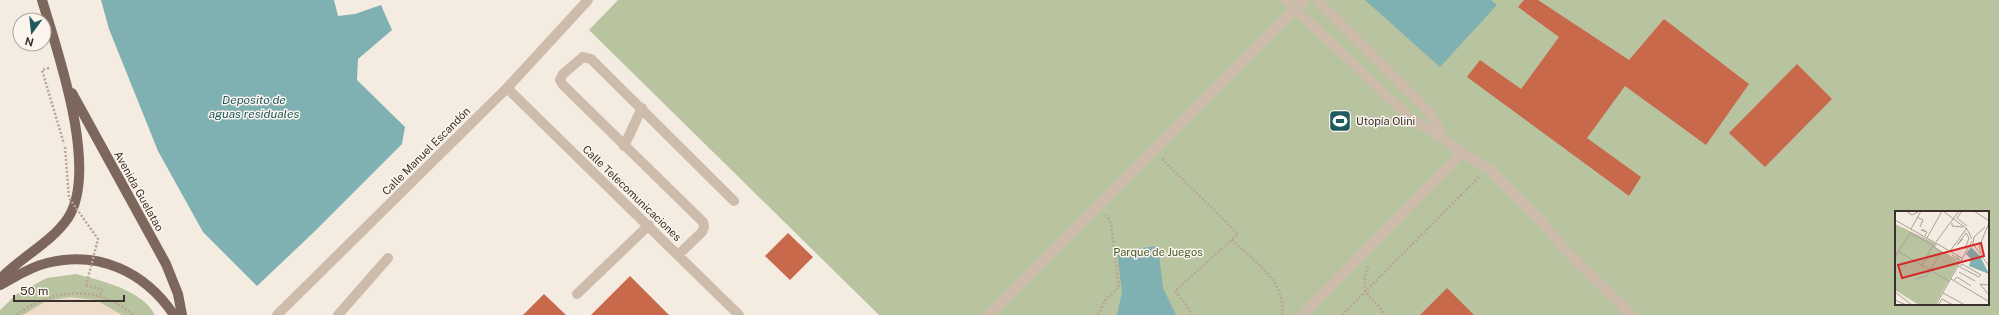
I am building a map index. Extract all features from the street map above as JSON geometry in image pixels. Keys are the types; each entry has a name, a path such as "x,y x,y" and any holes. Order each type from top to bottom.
{"main road":[{"name":"Avenida Guelatao","path":"0,279 59,229 67,218 78,197 80,168 67,82 42,0"},
{"name":"Avenida Guelatao","path":"67,82 86,120 166,264 178,294 182,315"},
{"path":"0,285 26,271 47,263 81,259 94,260 118,266 137,277 159,295 174,315"}],"street":[{"name":"Calle Manuel Escandón","path":"277,315 507,88 588,0"},
{"path":"1286,0 1409,117 1445,140 1462,153 1488,168 1542,222 1568,253 1632,315"},
{"path":"989,315 1304,0"},
{"path":"1317,0 1429,112 1445,140"},
{"path":"678,255 702,232 704,227 703,222 563,85 560,80 561,76 581,58 589,57 734,200"},
{"name":"Calle Telecomunicaciones","path":"507,88 649,225 739,315"},
{"path":"624,146 642,108"},
{"path":"1302,315 1462,153"},
{"path":"577,294 649,225"},
{"path":"338,315 388,258"}],"path":[{"path":"62,64 42,70 65,147 69,198 98,239 86,286 102,289 100,296"},
{"path":"1153,150 1238,234 1175,291 1188,307 1192,315"},
{"path":"1342,315 1488,168"},
{"path":"1098,315 1106,299 1119,287 1111,224 1099,205"},
{"path":"1232,240 1267,274 1276,285 1280,293 1282,315"},
{"path":"1361,256 1369,264 1364,284 1365,292 1385,315"},
{"path":"17,315 39,300 52,296 80,293 100,296 120,305 133,315"}],"green space":[{"name":"Utopía Olini","path":"618,0 1999,0 1999,315 879,315 589,30"},
{"path":"76,274 109,283 131,293 149,306 155,315 0,315 0,310 18,293 47,278"}],"shaded area":[{"path":"71,297 96,300 122,315 23,315 46,301"}],"water":[{"name":"Deposito de aguas residuales","path":"101,0 334,0 338,16 355,14 381,5 392,30 358,59 357,80 405,127 402,144 314,232 257,286 203,232 158,151 109,29"},
{"path":"1365,0 1491,0 1497,5 1440,67"},
{"path":"1158,246 1163,288 1176,315 1117,315 1122,292 1117,251"}],"building":[{"path":"1524,0 1538,0 1629,60 1664,19 1749,84 1706,145 1625,86 1587,138 1641,177 1629,196 1467,77 1480,60 1521,89 1559,37 1518,7"},
{"path":"1797,64 1832,99 1765,167 1729,133"},
{"path":"788,233 813,257 790,280 765,256"},
{"path":"630,276 669,315 591,315"},
{"path":"1447,288 1474,315 1420,315"},
{"path":"544,294 566,315 523,315"}],"place":[{"name":"Utopía Olini","path":"1340,121"}],"park label":[{"name":"Parque de Juegos","path":"1158,252"}]}
